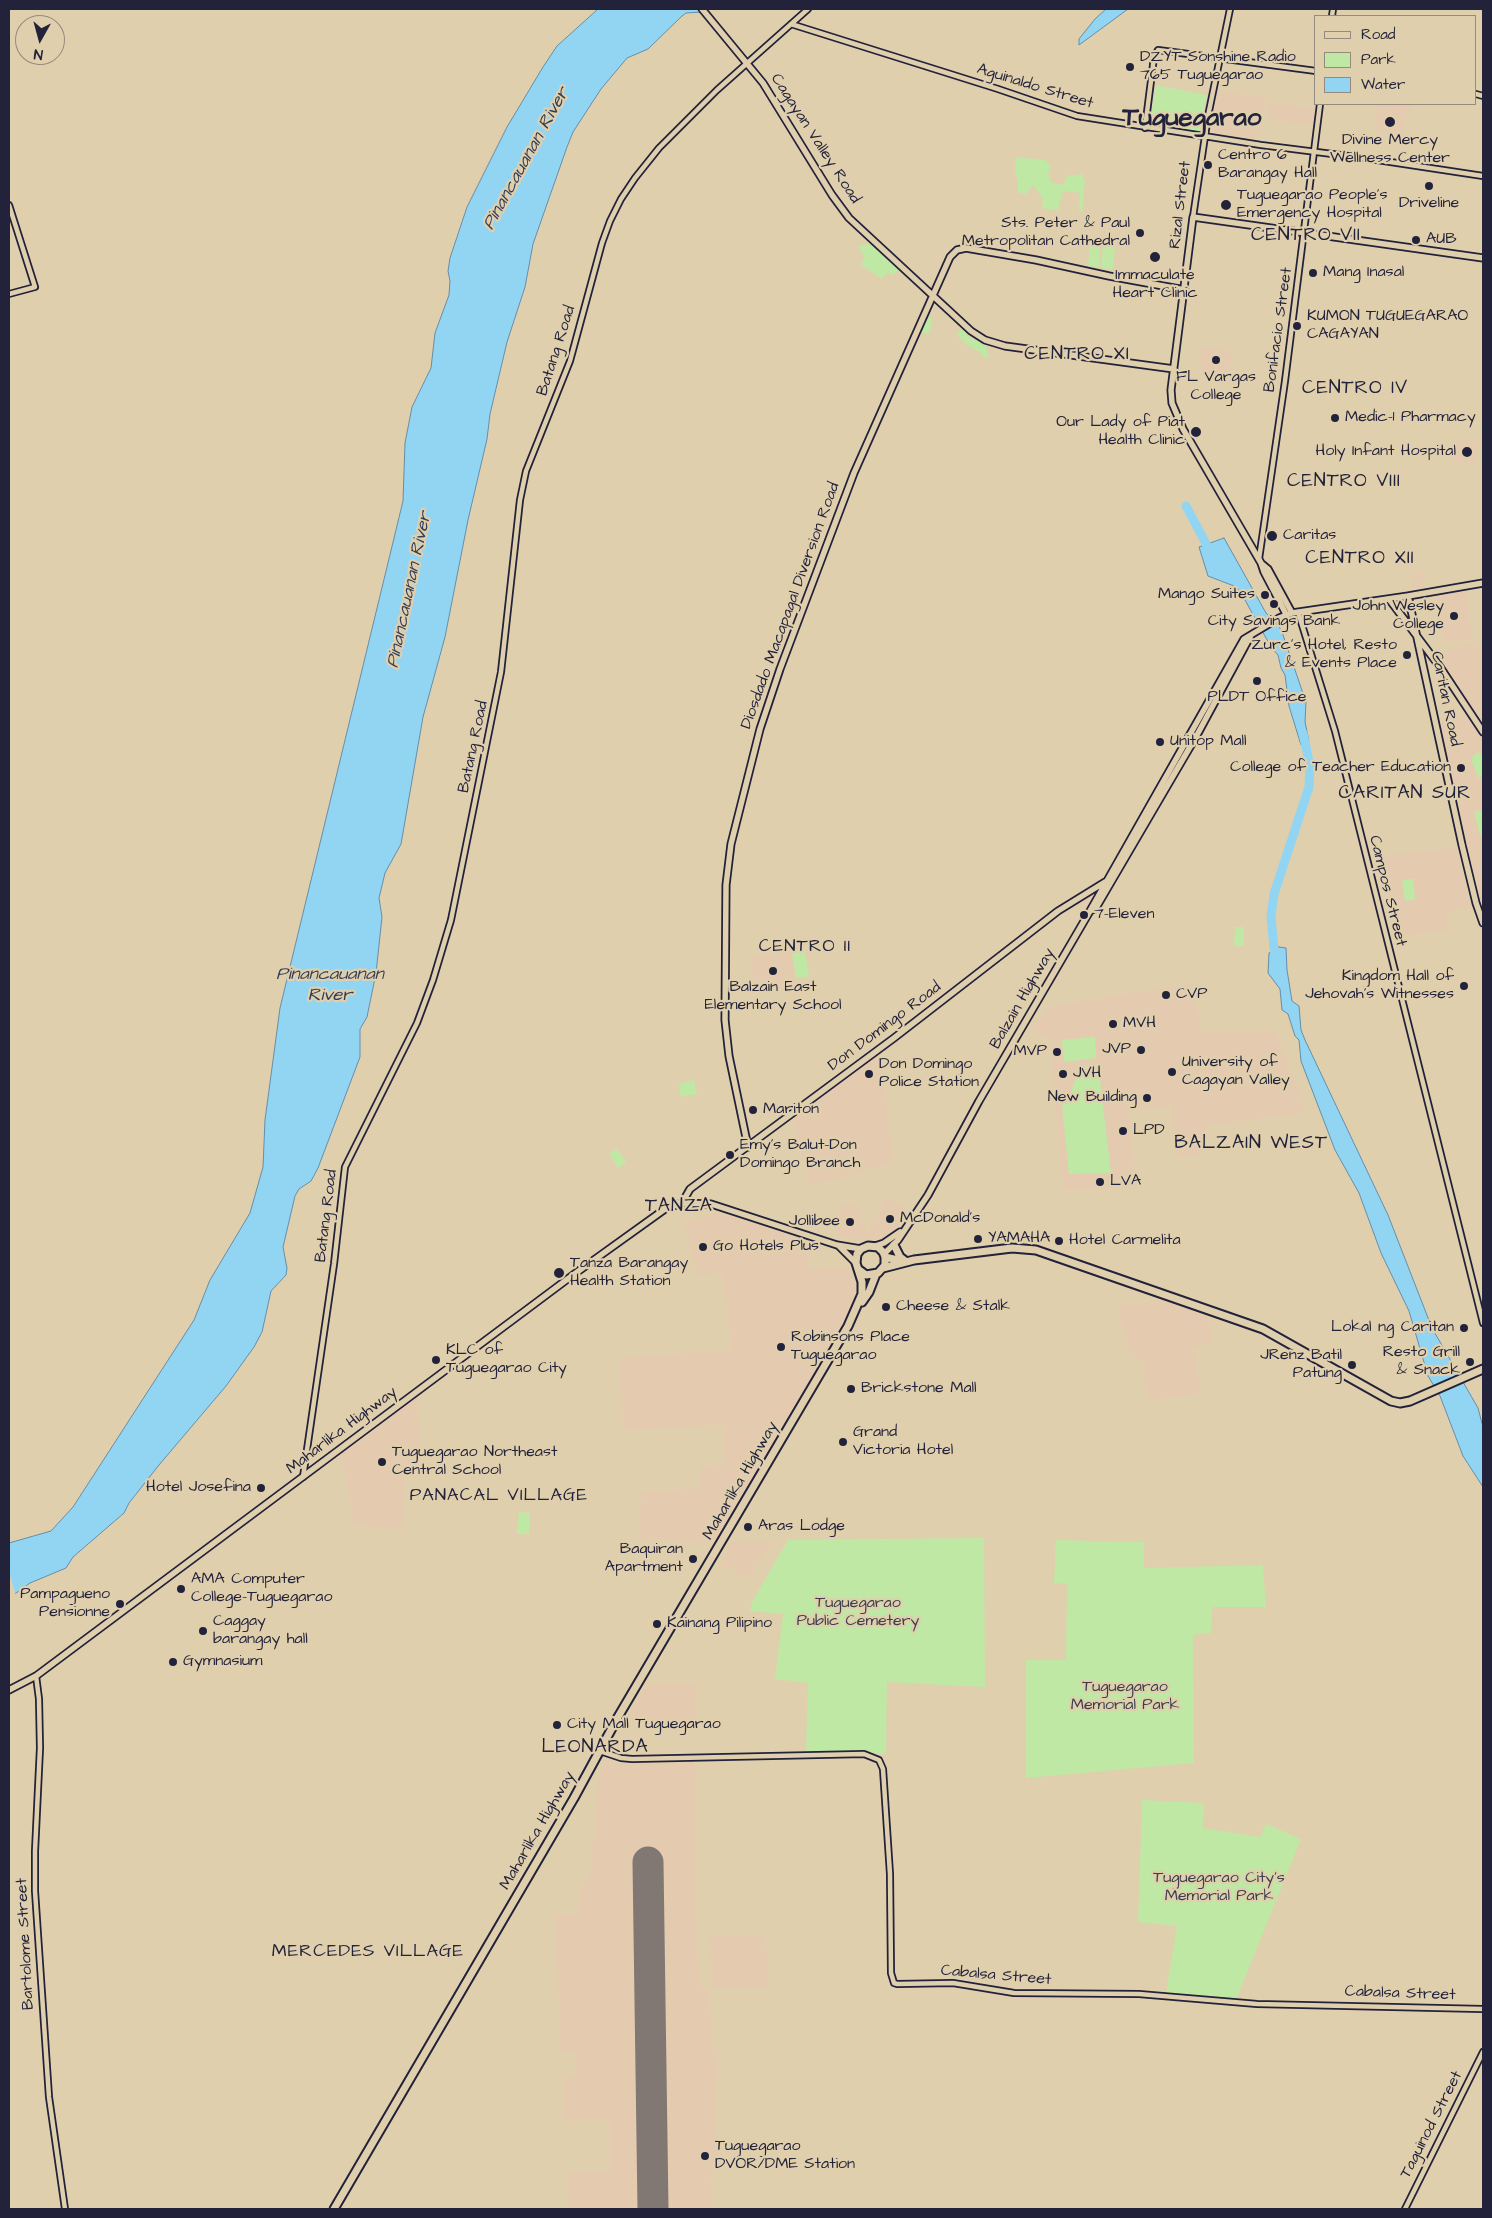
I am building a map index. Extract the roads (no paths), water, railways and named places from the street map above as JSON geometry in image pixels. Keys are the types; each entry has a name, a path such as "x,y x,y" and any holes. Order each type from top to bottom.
{"highway":[{"path":"894,1245 900,1256 907,1262"},
{"path":"907,1262 885,1256 874,1246 861,1249 857,1254 857,1266 866,1275 876,1274 883,1268 907,1262 1012,1248 1036,1250 1263,1328 1383,1398 1400,1403 1483,1369"},
{"path":"883,1268 885,1256"},
{"name":"Maharlika Highway","path":"856,1311 862,1294 862,1282 857,1266"},
{"name":"Maharlika Highway","path":"334,2209 856,1311 869,1292 876,1274"}],"main road":[{"name":"Cagayan Valley Road","path":"702,9 748,63 776,102 832,195 849,218 971,331 995,344 1015,348 1174,369"},
{"path":"1193,217 1483,258"},
{"name":"Rizal Street","path":"1193,217 1171,390 1172,403 1187,437 1260,561 1268,569 1292,613"},
{"name":"Diosdado Macapagal Diversion Road","path":"748,1147 731,1063 725,1020 726,885 731,844 760,729 780,669 854,473 950,256 960,248 1036,260 1185,290"},
{"path":"1292,613 1483,583"},
{"name":"Caritan Road","path":"1408,596 1462,845 1476,903 1483,923"},
{"path":"1389,599 1483,732"},
{"name":"Balzain Highway","path":"903,1229 926,1197 979,1100 1108,882 1244,639 1279,618 1292,613"},
{"name":"Don Domingo Road","path":"682,1203 690,1189 894,1038 1058,911 1108,882"},
{"name":"Maharlika Highway","path":"9,1690 36,1676 642,1224 665,1209 682,1203 711,1204 837,1245 861,1249"},
{"path":"885,1256 903,1229"},
{"path":"874,1246 895,1237 903,1229"},
{"name":"Maharlika Highway","path":"837,1245 849,1254 857,1266"}],"street":[{"path":"748,63 808,9"},
{"name":"Rizal Street","path":"1193,217 1204,137 1218,58 1230,9"},
{"name":"Aguinaldo Street","path":"791,24 998,89 1077,116 1204,137 1483,176"},
{"path":"1145,128 1155,55 1160,50 1314,70"},
{"name":"Batang Road","path":"302,1477 334,1264 345,1167 417,1022 433,980 451,920 501,672 515,539 526,471 570,361 602,243 621,199 659,148 710,96 748,63"},
{"name":"Bonifacio Street","path":"1260,561 1305,233 1320,105"},
{"path":"9,205 35,287 9,294"},
{"name":"Campos Street","path":"1292,613 1335,731 1483,1323"},
{"name":"Bartolome Street","path":"36,1676 39,1699 40,1748 35,1851 36,1900 49,2097 65,2209"},
{"name":"Cabalsa Street","path":"600,1750 621,1758 632,1759 864,1754 880,1760 884,1769 890,1874 891,1974 892,1980 897,1984 954,1984 1014,1993 1139,1994 1257,2004 1483,2009"},
{"name":"Taguinod Street","path":"1405,2209 1483,2052"}],"water":[{"name":"Pinancauanan River","path":"598,9 705,9 702,12 686,13 648,49 627,58 601,89 573,132 533,244 525,287 507,342 490,414 487,439 468,520 445,637 423,717 401,844 385,873 379,898 382,917 376,973 367,1017 360,1029 360,1057 318,1168 311,1181 299,1189 295,1196 283,1247 287,1268 286,1275 271,1291 262,1332 254,1347 226,1386 129,1503 124,1513 73,1557 66,1568 30,1583 9,1598 9,1543 51,1531 73,1507 194,1320 210,1280 250,1213 263,1167 265,1120 280,1008 403,501 405,443 412,407 431,368 435,333 449,295 450,281 448,271 450,258 467,207 507,127 557,46"},
{"path":"1106,9 1128,9 1079,45 1079,39"},
{"path":"1224,538 1266,613 1278,624 1283,635 1306,702 1305,722 1309,741 1301,745 1289,706 1285,675 1278,655 1271,647 1240,591 1234,586 1208,576 1199,547"},
{"path":"1279,947 1286,948 1292,1001 1299,1006 1301,1030 1305,1040 1388,1215 1432,1328 1478,1408 1483,1427 1483,1487 1463,1456 1440,1396 1428,1376 1409,1311 1381,1253 1359,1193 1335,1150 1301,1061 1299,1040 1295,1036 1288,1014 1282,1010 1280,989 1268,973 1269,953"}],"waterway":[{"path":"1186,506 1212,555"},
{"path":"1277,960 1271,916 1274,894 1309,787 1310,766 1303,733"}],"place":[{"name":"DZYT Sonshine Radio 765 Tuguegarao","path":"1130,67"},
{"name":"Divine Mercy Wellness Center","path":"1390,122"},
{"name":"Centro 6 Barangay Hall","path":"1208,165"},
{"name":"Driveline","path":"1429,186"},
{"name":"Tuguegarao People's Emergency Hospital","path":"1226,205"},
{"name":"Sts. Peter & Paul Metropolitan Cathedral","path":"1140,233"},
{"name":"AUB","path":"1416,240"},
{"name":"Immaculate Heart Clinic","path":"1155,257"},
{"name":"Mang Inasal","path":"1313,273"},
{"name":"KUMON TUGUEGARAO CAGAYAN","path":"1297,326"},
{"name":"FL Vargas College","path":"1216,360"},
{"name":"Medic-1 Pharmacy","path":"1335,418"},
{"name":"Our Lady of Piat Health Clinic","path":"1196,432"},
{"name":"Holy Infant Hospital","path":"1467,452"},
{"name":"Caritas","path":"1272,536"},
{"name":"Mango Suites","path":"1265,595"},
{"name":"City Savings Bank","path":"1274,604"},
{"name":"John Wesley College","path":"1454,616"},
{"name":"Zurc's Hotel, Resto & Events Place","path":"1407,655"},
{"name":"PLDT Office","path":"1257,681"},
{"name":"Unitop Mall","path":"1160,742"},
{"name":"College of Teacher Education","path":"1461,768"},
{"name":"7-Eleven","path":"1084,915"},
{"name":"Balzain East Elementary School","path":"773,971"},
{"name":"Kingdom Hall of Jehovah's Witnesses","path":"1464,986"},
{"name":"CVP","path":"1166,995"},
{"name":"MVH","path":"1113,1024"},
{"name":"JVP","path":"1141,1050"},
{"name":"MVP","path":"1057,1052"},
{"name":"University of Cagayan Valley","path":"1172,1072"},
{"name":"Don Domingo Police Station","path":"869,1074"},
{"name":"JVH","path":"1063,1074"},
{"name":"New Building","path":"1147,1098"},
{"name":"Mariton","path":"753,1110"},
{"name":"LPD","path":"1123,1131"},
{"name":"Emy’s Balut–Don Domingo Branch","path":"730,1155"},
{"name":"LVA","path":"1100,1182"},
{"name":"McDonald's","path":"890,1219"},
{"name":"Jollibee","path":"850,1222"},
{"name":"YAMAHA","path":"978,1239"},
{"name":"Hotel Carmelita","path":"1059,1241"},
{"name":"Go Hotels Plus","path":"703,1247"},
{"name":"Tanza Barangay Health Station","path":"559,1273"},
{"name":"Cheese & Stalk","path":"886,1307"},
{"name":"Lokal ng Caritan","path":"1464,1328"},
{"name":"Robinsons Place Tuguegarao","path":"781,1347"},
{"name":"KLC of Tuguegarao City","path":"436,1360"},
{"name":"Resto Grill & Snack","path":"1470,1362"},
{"name":"JRenz Batil Patung","path":"1352,1365"},
{"name":"Brickstone Mall","path":"851,1389"},
{"name":"Grand Victoria Hotel","path":"843,1442"},
{"name":"Tuguegarao Northeast Central School","path":"382,1462"},
{"name":"Hotel Josefina","path":"261,1488"},
{"name":"Aras Lodge","path":"748,1527"},
{"name":"Baquiran Apartment","path":"693,1559"},
{"name":"AMA Computer College-Tuguegarao","path":"181,1589"},
{"name":"Pampagueno Pensionne","path":"120,1604"},
{"name":"Kainang Pilipino","path":"657,1624"},
{"name":"Caggay barangay hall","path":"203,1631"},
{"name":"Gymnasium","path":"173,1662"},
{"name":"City Mall Tuguegarao","path":"557,1725"},
{"name":"Tuguegarao DVOR/DME Station","path":"705,2156"}],"district":[{"name":"Tuguegarao","path":"1192,120"},
{"name":"CENTRO VII","path":"1306,236"},
{"name":"CENTRO XI","path":"1077,355"},
{"name":"CENTRO IV","path":"1355,389"},
{"name":"CENTRO VIII","path":"1344,482"},
{"name":"CENTRO XII","path":"1360,559"},
{"name":"CARITAN SUR","path":"1405,794"},
{"name":"CENTRO II","path":"805,947"},
{"name":"BALZAIN WEST","path":"1251,1144"},
{"name":"TANZA","path":"679,1207"},
{"name":"PANACAL VILLAGE","path":"499,1496"},
{"name":"LEONARDA","path":"595,1748"},
{"name":"MERCEDES VILLAGE","path":"368,1952"}],"park label":[{"name":"Tuguegarao Public Cemetery","path":"858,1613"},
{"name":"Tuguegarao Memorial Park","path":"1125,1697"},
{"name":"Tuguegarao City's Memorial Park","path":"1219,1888"}]}
